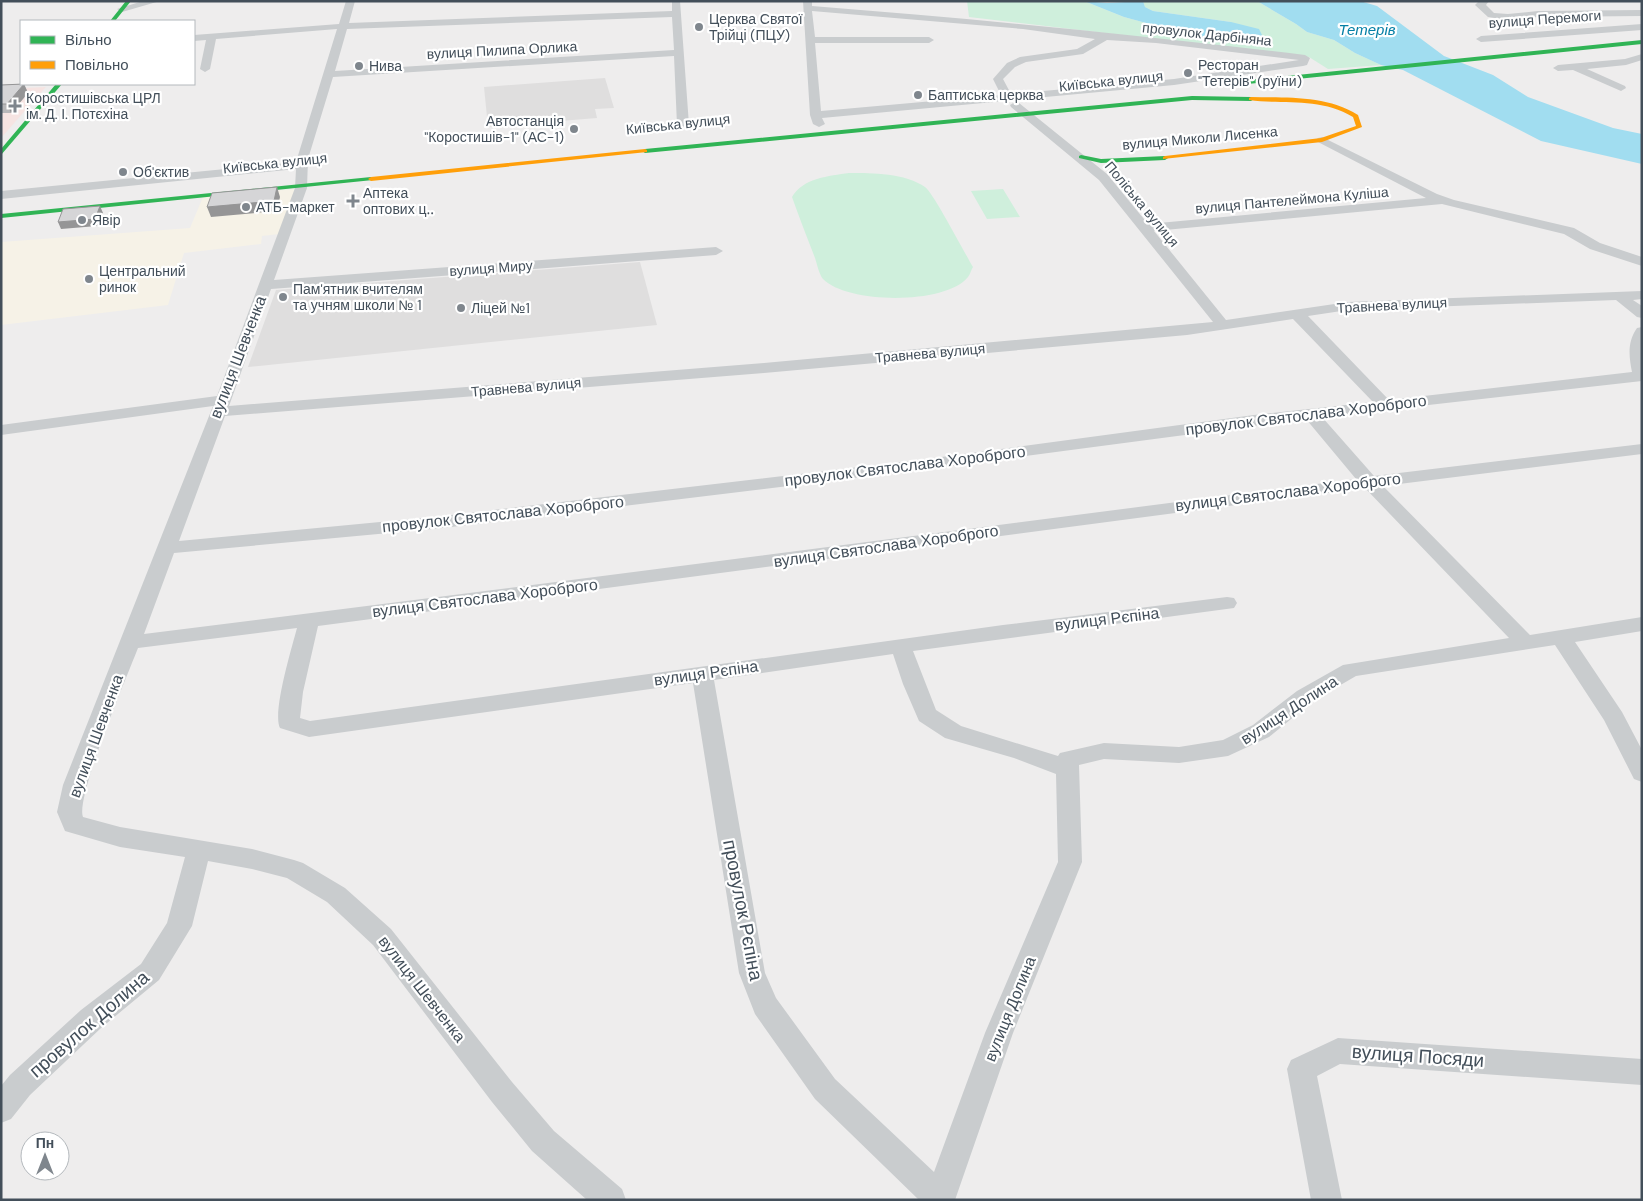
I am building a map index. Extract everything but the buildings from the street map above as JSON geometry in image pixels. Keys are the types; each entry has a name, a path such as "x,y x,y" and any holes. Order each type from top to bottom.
{"street":[{"path":"113,20 125,5 156,1"},
{"name":"вулиця Шевченка","path":"351,1 345,26 328,74 301,176 266,285 75,785 69,812 74,824 120,836 252,859 294,870 336,895 382,937 502,1092 543,1141 612,1200"},
{"path":"676,1 683,125"},
{"path":"1483,1 1485,2 1480,5 1491,15 1508,17 1538,14 1642,13"},
{"path":"1624,5 1642,13"},
{"path":"818,120 807,8 948,25"},
{"name":"провулок Дарбіняна","path":"807,8 1023,26 1105,37 1156,40 1304,58 1303,62 1174,82 1011,101"},
{"path":"195,38 345,26 677,14"},
{"name":"вулиця Перемоги","path":"1481,39 1642,27"},
{"path":"205,69 212,36"},
{"path":"1011,101 998,78 1011,65 1024,59 1080,52 1105,37"},
{"path":"810,40 929,40"},
{"name":"вулиця Перемоги","path":"1357,70 1642,42"},
{"name":"вулиця Пилипа Орлика","path":"328,74 678,53"},
{"path":"1558,68 1626,62 1642,57"},
{"path":"1573,66 1621,88"},
{"name":"Київська вулиця","path":"1,206 301,176 818,120 1357,70"},
{"path":"1,153 58,85"},
{"name":"Київська вулиця","path":"301,176 1192,98 1267,99 1323,104 1340,108 1356,116 1359,128 1322,140"},
{"name":"Поліська вулиця","path":"1011,101 1103,177 1223,325"},
{"path":"1322,140 1442,200 1569,231 1595,246 1642,262"},
{"name":"вулиця Миколи Лисенка","path":"1081,157 1101,161 1135,161 1322,140"},
{"path":"1,195 301,176"},
{"path":"1,216 301,176"},
{"name":"вулиця Пантелеймона Куліша","path":"1146,228 1442,200"},
{"name":"вулиця Миру","path":"266,285 716,251"},
{"name":"Травнева вулиця","path":"1,430 219,406 764,368 1223,325 1348,306 1642,295"},
{"path":"1620,296 1642,314"},
{"path":"1297,314 1385,405"},
{"path":"1641,376 1636,344 1642,331"},
{"name":"провулок Святослава Хороброго","path":"167,548 473,518 919,466 1310,414 1641,376"},
{"path":"1310,414 1368,481 1525,642"},
{"name":"вулиця Святослава Хороброго","path":"131,642 309,621 1368,481 1642,449"},
{"name":"вулиця Рєпіна","path":"309,621 292,692 288,722 309,729 901,646 1227,603"},
{"name":"вулиця Долина","path":"940,1199 999,1033 1070,862 1068,759 1104,751 1179,755 1228,748 1261,731 1305,696 1351,670 1642,624"},
{"path":"1560,636 1614,718 1642,773"},
{"path":"901,646 927,715 953,732 1021,752 1068,769"},
{"name":"провулок Рєпіна","path":"702,674 752,973 766,1005 825,1089 940,1199"},
{"name":"провулок Долина","path":"1,1109 20,1084 91,1018 150,972 179,926 199,850"},
{"name":"вулиця Посяди","path":"1326,1200 1301,1069 1338,1051 1642,1072"}],"shaded area":[{"path":"605,78 614,108 595,109 597,118 488,127 484,87"},
{"name":"Коростишівська ЦРЛ ім. Д. І. Потєхіна","path":"46,87 44,89 1,138 1,89"},
{"name":"Центральний ринок","path":"295,189 280,234 262,236 261,244 184,253 168,305 1,325 1,242 190,228 203,197"},
{"name":"Ліцей №1","path":"640,262 657,325 248,367 276,290"}],"green space":[{"path":"967,1 1084,1 1124,17 1146,23 1153,30 1165,36 1202,37 1231,22 1153,11 1145,7 1143,1 1257,1 1307,32 1334,40 1355,53 1381,65 1328,69 1309,57 969,17"},
{"path":"849,173 898,176 917,182 925,187 942,211 973,267 968,277 956,286 939,293 919,297 896,298 874,297 853,293 835,287 823,279 792,197 803,186 817,179"},
{"path":"1003,189 1020,217 987,219 971,191"}],"water":[{"path":"1084,1 1107,3 1143,1 1145,7 1153,11 1231,22 1259,29 1263,37 1254,41 1165,36 1153,30 1146,23 1124,17"},
{"name":"Тетерів","path":"1257,1 1360,1 1377,6 1444,56 1493,75 1528,97 1613,128 1642,134 1642,164 1541,141 1403,70 1381,65 1355,53 1334,40 1307,32"}],"traffic: fast":[{"path":"113,20 129,1"},
{"path":"1228,84 1642,42"},
{"path":"1,153 58,85"},
{"path":"645,151 1192,98 1251,99"},
{"path":"1081,157 1101,161 1165,158"},
{"path":"1,216 371,179"}],"traffic: slow":[{"path":"1165,158 1322,140 1359,127 1356,116 1334,105 1305,101 1251,99"},
{"path":"371,179 645,151"}],"place":[{"name":"Церква Святої Трійці (ПЦУ)","path":"699,27"},
{"name":"Нива","path":"359,66"},
{"name":"Ресторан \"Тетерів\" (руїни)","path":"1188,73"},
{"name":"Баптиська церква","path":"918,95"},
{"name":"Коростишівська ЦРЛ ім. Д. І. Потєхіна","path":"15,106"},
{"name":"Автостанція \"Коростишів-1\" (АС-1)","path":"574,129"},
{"name":"Об'єктив","path":"123,172"},
{"name":"Аптека оптових ц‥","path":"353,201"},
{"name":"АТБ-маркет","path":"246,207"},
{"name":"Явір","path":"82,220"},
{"name":"Центральний ринок","path":"89,279"},
{"name":"Пам'ятник вчителям та учням школи № 1","path":"283,297"},
{"name":"Ліцей №1","path":"461,308"}]}
